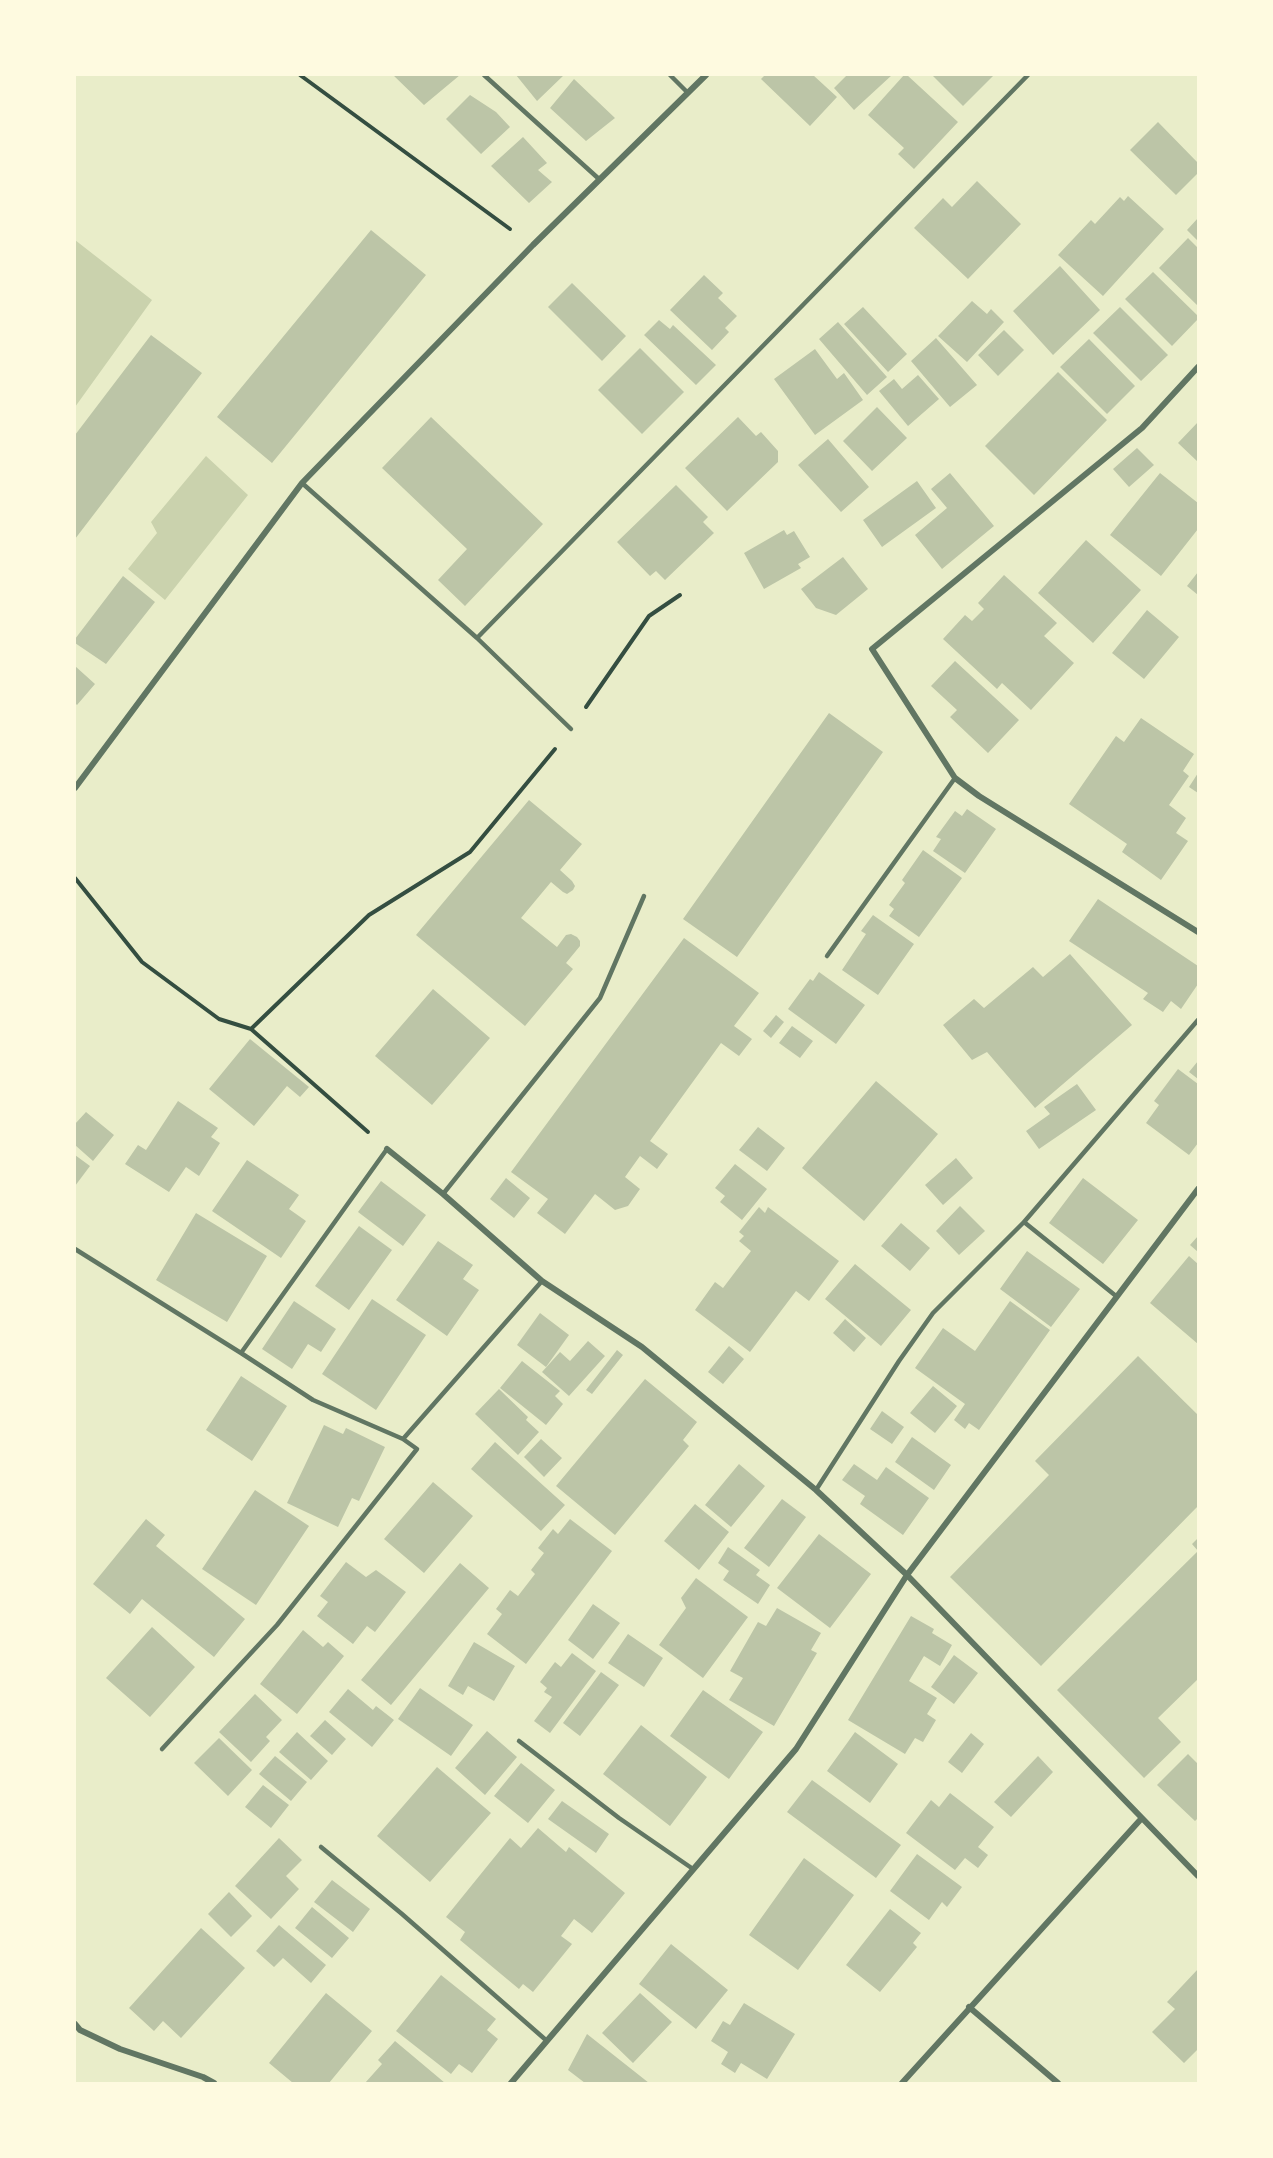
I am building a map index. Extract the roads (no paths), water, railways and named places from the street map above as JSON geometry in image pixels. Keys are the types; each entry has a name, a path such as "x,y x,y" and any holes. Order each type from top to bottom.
{"street":[{"path":"75,788 78,779 302,483 533,245 706,75"},
{"path":"1198,367 1142,428 872,649 955,778 979,796 1198,932"},
{"path":"387,1149 443,1194 542,1281 642,1347 816,1490 907,1575 1198,1876"},
{"path":"511,2083 796,1749 907,1575 1198,1189"},
{"path":"902,2083 1141,1819"},
{"path":"969,2007 1058,2083"},
{"path":"75,2024 80,2030 120,2049 203,2077 214,2083"}],"lane":[{"path":"484,75 599,179"},
{"path":"670,75 688,93"},
{"path":"477,638 1028,75"},
{"path":"302,483 477,638 572,729"},
{"path":"827,956 955,778"},
{"path":"443,1194 600,998 644,896"},
{"path":"816,1490 933,1313 1024,1222 1198,1020"},
{"path":"241,1353 387,1149"},
{"path":"1024,1222 1116,1296"},
{"path":"75,1249 313,1400 403,1439 417,1449 277,1625 162,1749"},
{"path":"403,1439 542,1281"},
{"path":"519,1741 619,1818 693,1869"},
{"path":"321,1847 402,1914 547,2041"}]}
